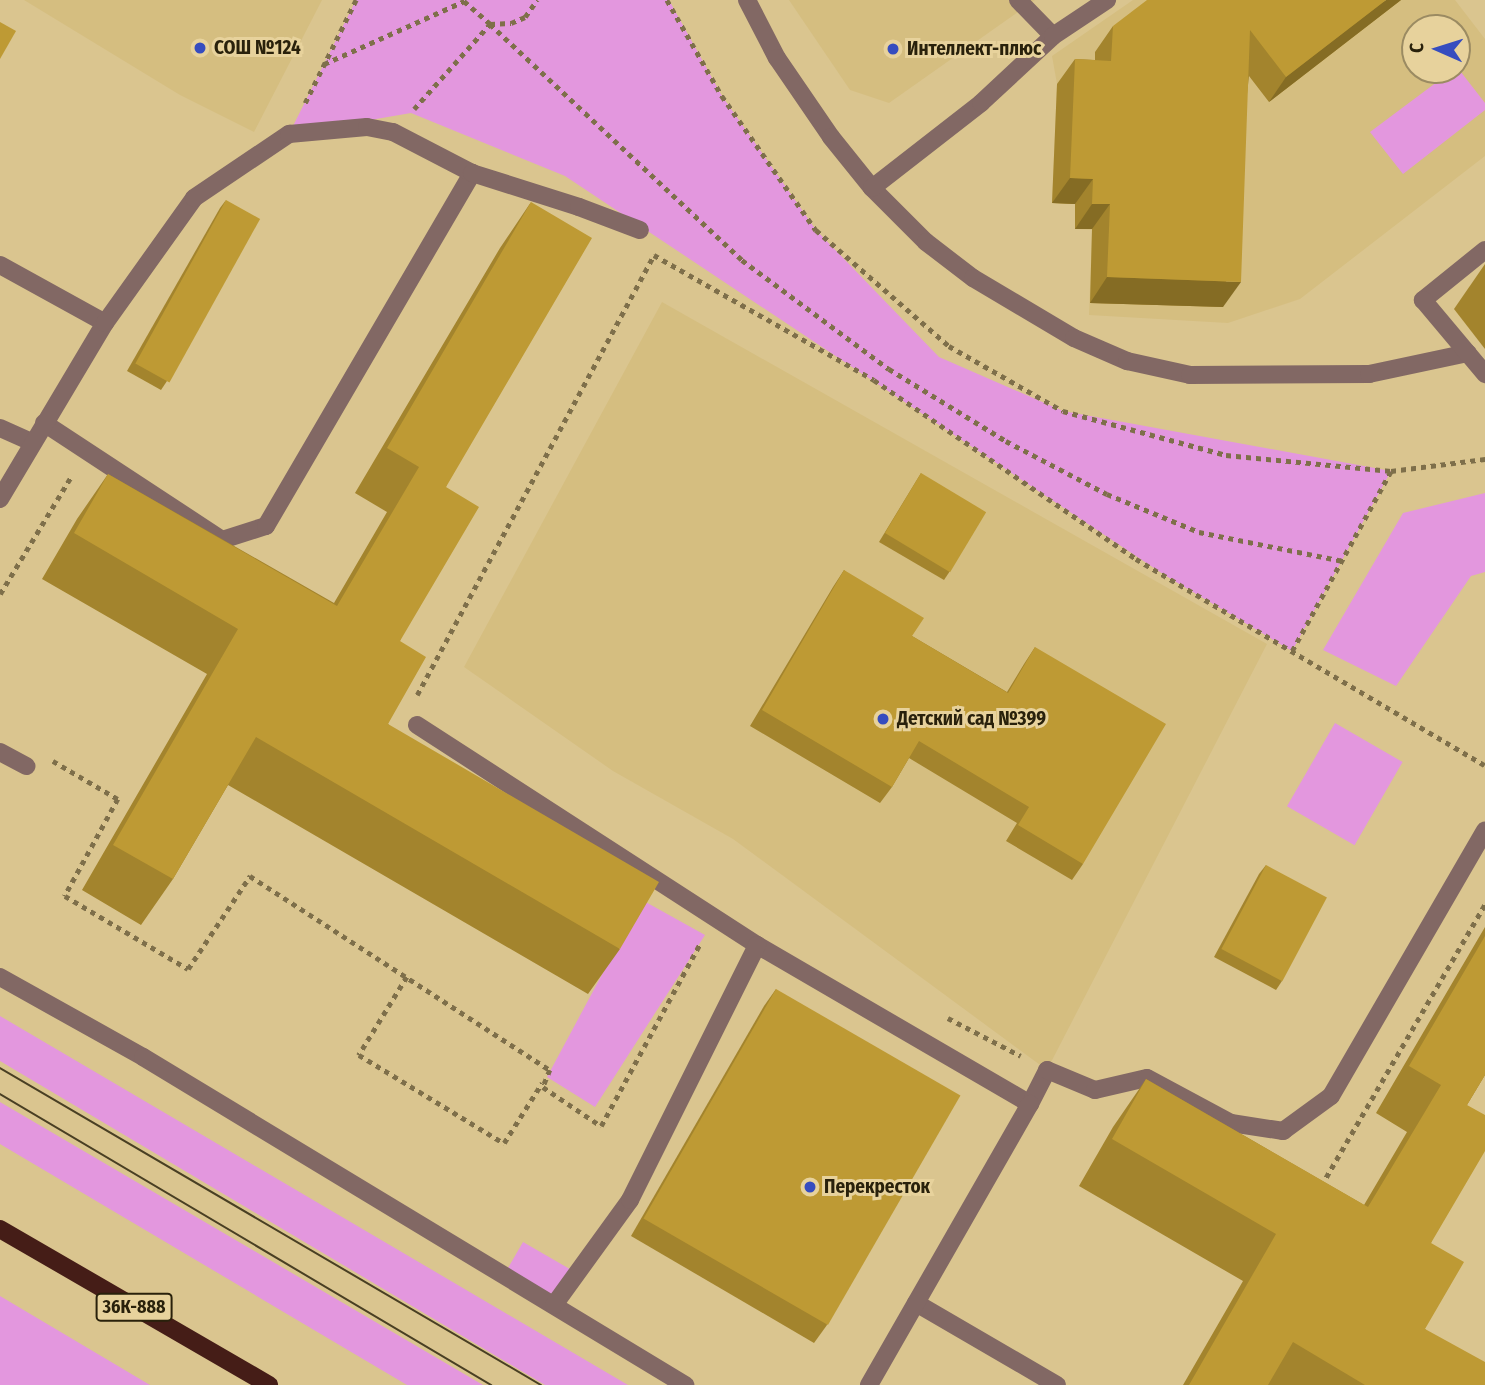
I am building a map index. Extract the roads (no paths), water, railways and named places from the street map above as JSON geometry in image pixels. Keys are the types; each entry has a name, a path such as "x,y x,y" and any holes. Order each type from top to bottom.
{"main road":[{"name":"36К-888","path":"0,1229 269,1385"}],"street":[{"path":"747,0 777,58 831,137 872,188 926,242 973,278 1074,338 1127,361 1190,375 1369,374 1468,353"},
{"path":"1018,0 1053,36"},
{"path":"872,188 981,103 1053,36 1107,0"},
{"path":"0,499 105,323 194,198 289,134 367,127 393,132 472,173 579,206 640,230"},
{"path":"44,423 222,540 266,526 472,173"},
{"path":"1485,250 1423,300 1485,374"},
{"path":"0,264 105,323"},
{"path":"0,428 33,443"},
{"path":"417,725 757,945 1030,1104"},
{"path":"0,752 26,766"},
{"path":"869,1385 1047,1070 1095,1090 1147,1078 1231,1123 1283,1131 1331,1096 1485,830"},
{"path":"554,1306 630,1200 757,945"},
{"path":"0,977 143,1057 685,1385"},
{"path":"916,1303 1057,1385"}],"tram line":[{"path":"0,1068 541,1385"},
{"path":"0,1094 491,1385"}],"place":[{"name":"СОШ №124","path":"200,48"},
{"name":"Интеллект-плюс","path":"893,49"},
{"name":"Детский сад №399","path":"883,719"},
{"name":"Перекресток","path":"810,1187"}]}
